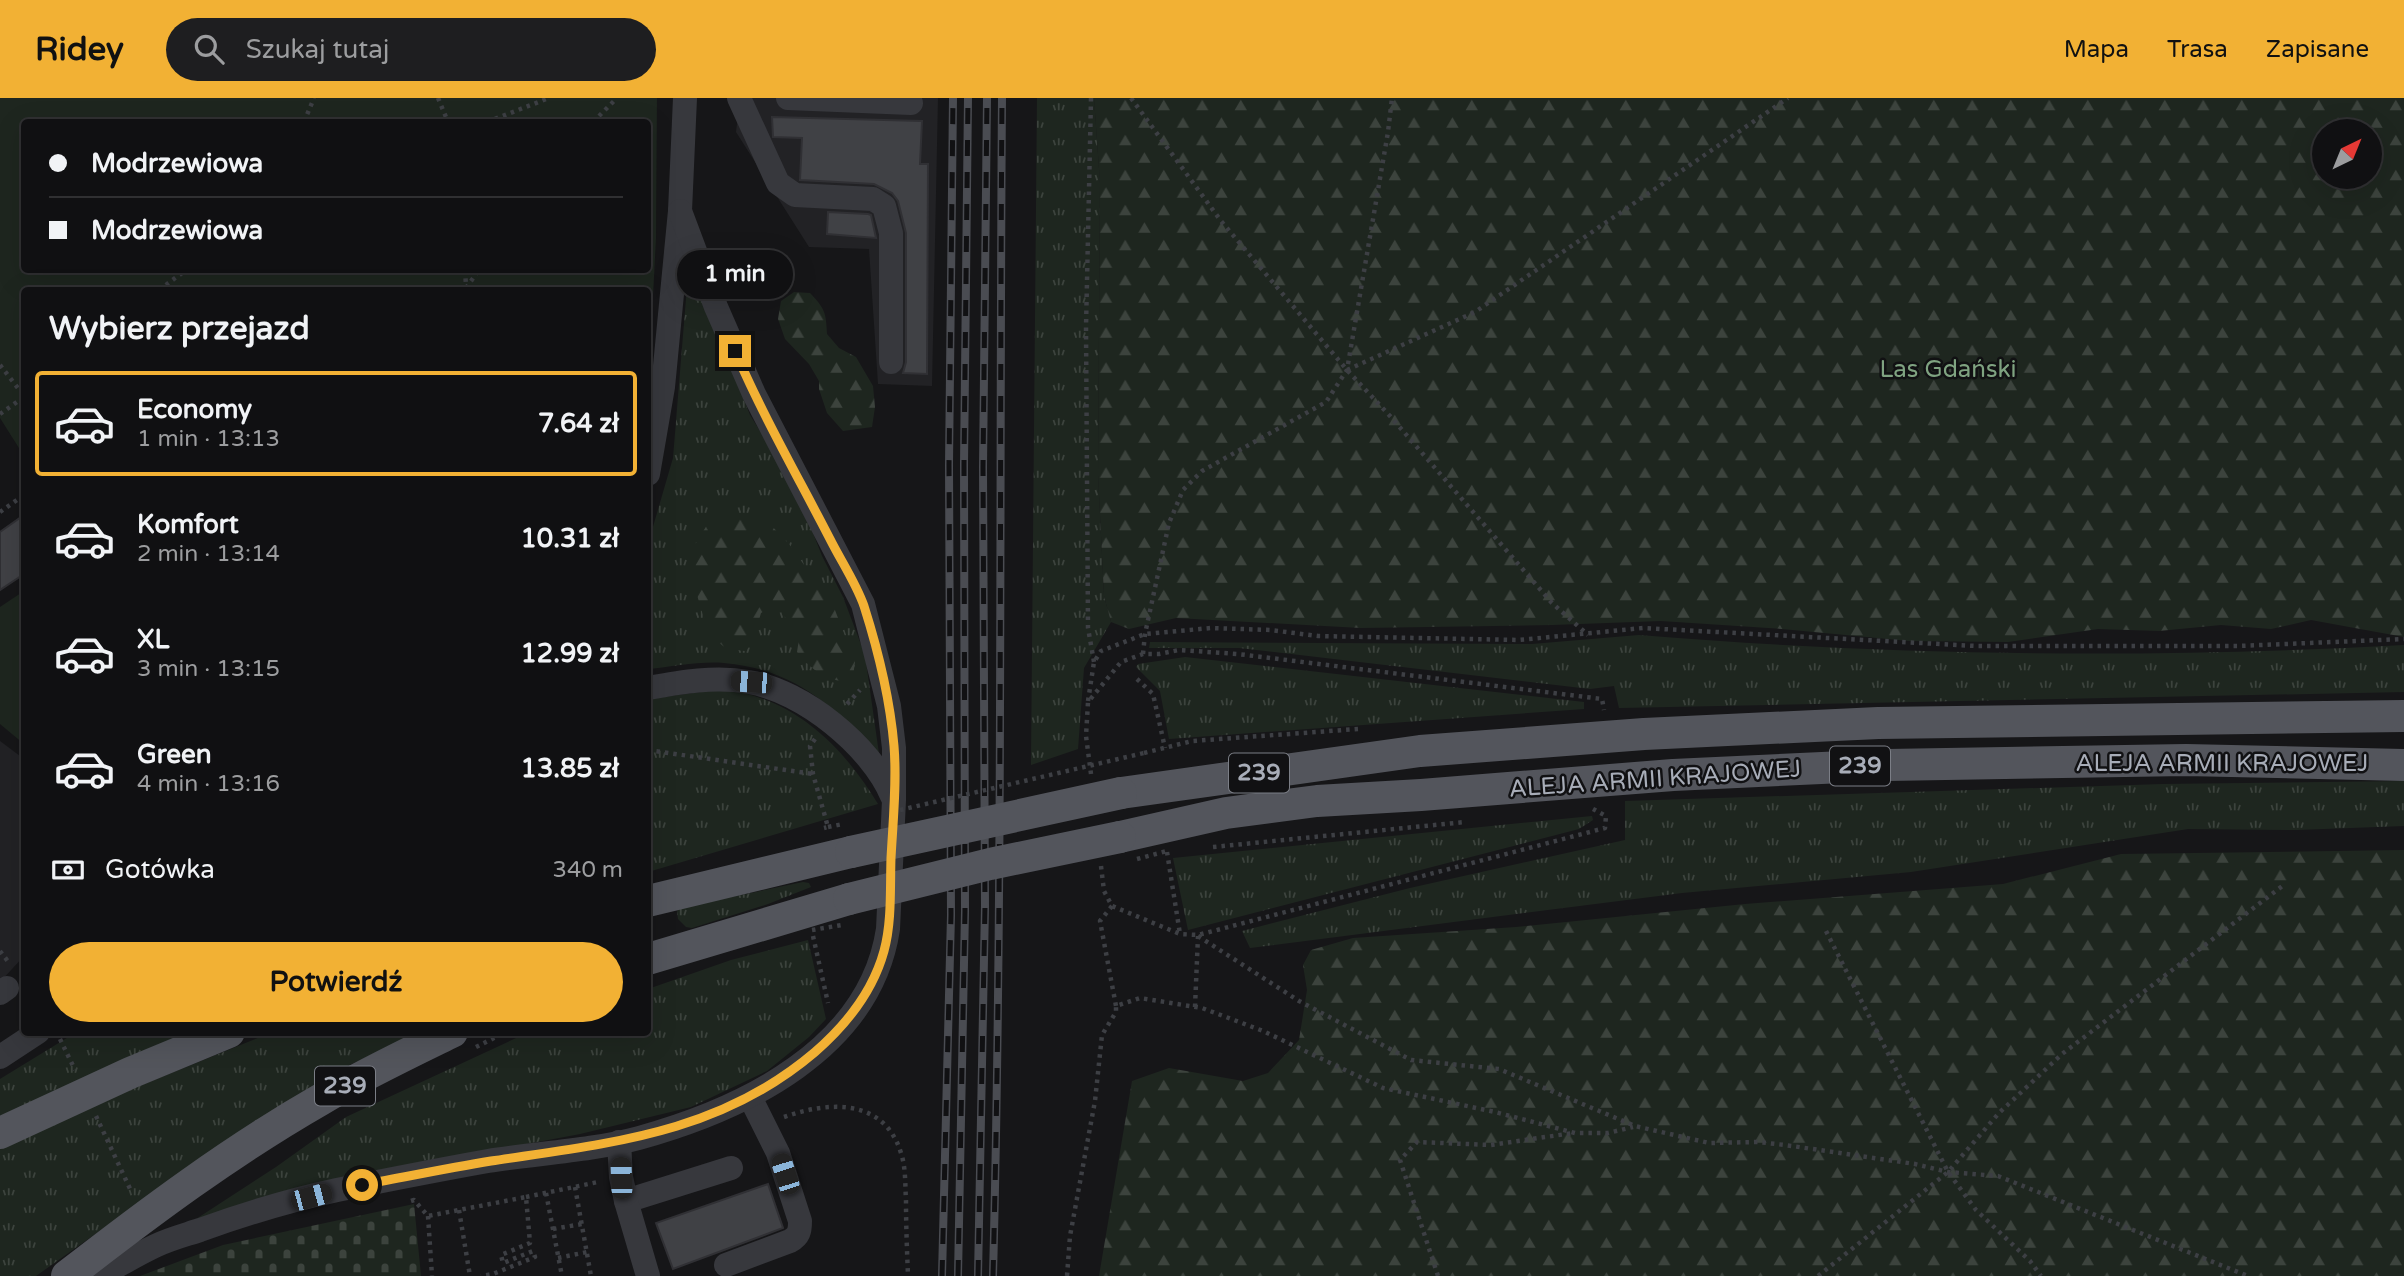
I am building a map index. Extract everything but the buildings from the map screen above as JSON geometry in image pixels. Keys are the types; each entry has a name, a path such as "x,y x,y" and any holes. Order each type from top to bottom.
{"main road":[{"name":"ALEJA ARMII KRAJOWEJ","path":"853,836 1121,793 1420,751 1644,734 1892,723 2404,716"},
{"name":"ALEJA ARMII KRAJOWEJ","path":"651,958 849,899 990,864 1226,813 1317,801 1673,775 1887,765 2186,760 2404,765"},
{"name":"239","path":"651,900 853,836"},
{"path":"0,1133 82,1085 218,1036"},
{"name":"239","path":"67,1276 143,1217 243,1148 319,1101 444,1036"}],"street":[{"path":"651,457 663,387 680,211 685,98"},
{"path":"739,98 778,183 795,195 873,199 884,206 891,233 891,362"},
{"path":"788,98 911,103"},
{"path":"99,1276 156,1245 229,1220 335,1191 486,1162 619,1142 708,1116 750,1097 789,1074 830,1039 848,1019 874,978 885,950 888,929 894,806 894,748 889,706 863,604 754,394 716,307 680,211"},
{"path":"651,687 692,680 719,680 751,682 780,693 831,722 866,755 886,781 894,806"},
{"path":"0,1057 44,1036"},
{"path":"726,1265 790,1241 796,1238 800,1231 800,1221 778,1153 750,1097"},
{"path":"619,1142 621,1178 648,1276"},
{"path":"626,1201 731,1168"}],"path":[{"path":"305,119 314,98"},
{"path":"438,98 447,119"},
{"path":"494,119 549,98"},
{"path":"596,119 617,98"},
{"path":"1089,749 1086,716 1094,662 1088,628 1086,340 1091,98"},
{"path":"1131,98 1220,221 1552,603 1588,635"},
{"path":"1143,654 1169,523 1183,490 1202,471 1326,402 1347,370 1392,98"},
{"path":"1347,370 1475,312 1788,98"},
{"path":"163,287 182,273"},
{"path":"0,365 21,392"},
{"path":"0,414 21,398"},
{"path":"0,512 21,497"},
{"path":"1094,662 1101,651 1145,634 1211,628 1332,636 1519,640 1559,634 1588,635 1643,628 1976,646 2238,646 2404,639"},
{"path":"1088,702 1121,662 1143,654 1179,650 1238,654 1576,695 1602,699 1604,712"},
{"path":"1137,680 1153,694 1165,748"},
{"path":"651,750 813,775 828,827 853,836"},
{"path":"894,806 1144,753"},
{"path":"1102,881 1112,906 1180,934 1198,936 1605,828 1606,816 1593,809 1580,811"},
{"path":"1208,847 1469,821"},
{"path":"1180,850 1167,851 1180,934"},
{"path":"1818,1276 1948,1172 1999,1113 2062,1054 2284,884"},
{"path":"1066,1276 1070,1236 1095,1101 1102,1035 1116,1006 1100,921 1112,906"},
{"path":"812,930 830,1011"},
{"path":"1826,931 1948,1172 1976,1210 2030,1261 2041,1276"},
{"path":"1195,1007 1198,936"},
{"path":"1198,936 1298,1001 1411,1060 1499,1069 1635,1126 1709,1143 1758,1142 1785,1145 1915,1164 1948,1172 1998,1176 2248,1276"},
{"path":"1116,1006 1140,998 1195,1007 1263,1031 1383,1088 1495,1112 1574,1133"},
{"path":"49,1036 82,1085 143,1217"},
{"path":"764,1125 794,1114 839,1105 860,1108 884,1125 901,1152 905,1172 908,1276"},
{"path":"1438,1276 1400,1160 1417,1142 1491,1145 1574,1133 1608,1133 1635,1126"},
{"path":"575,1187 592,1276"},
{"path":"546,1193 562,1276"},
{"path":"428,1216 526,1197 530,1243 500,1255 503,1263 533,1251 535,1257 481,1276"},
{"path":"401,1202 414,1200 428,1216 432,1276"},
{"path":"459,1210 470,1276"},
{"path":"553,1229 582,1224"},
{"path":"558,1258 587,1252"}],"shaded area":[{"path":"740,98 938,98 932,386 878,384 869,249 809,247 736,132"},
{"path":"0,741 21,757 21,959 0,982"}],"green space":[{"path":"0,98 657,98 656,239 651,335 651,287 21,287 21,451 0,418"},
{"path":"1037,98 1094,98 1100,183 1098,474 1104,596 1111,622 1084,668 1078,749 1031,765"},
{"name":"Las Gdański","path":"1094,98 2404,98 2404,637 2311,620 2271,629 2221,625 2159,631 2098,629 2008,642 1909,641 1661,621 1361,628 1176,618 1129,629 1111,622 1104,596 1098,474 1100,183"},
{"path":"689,262 750,415 796,490 822,556 843,597 865,655 879,754 810,692 772,673 724,663 695,663 651,669 651,534 673,458"},
{"path":"794,292 810,293 815,298 824,311 827,334 839,348 856,357 873,386 875,407 872,427 843,431 827,413 819,381 809,364 785,339 778,319 781,301"},
{"path":"743,517 768,522 789,544 833,605 855,662 852,683 828,677 808,665 797,652 799,639 781,611 772,607 761,613 752,644 745,651 725,647 715,638 699,603 690,553 707,525"},
{"path":"21,593 21,742 0,724 0,607"},
{"path":"1639,635 1830,647 2022,653 2213,652 2404,645 2404,692 1619,708 1614,686 1590,689 1239,648 1149,648 1150,642 1532,644"},
{"path":"1185,657 1584,702 1584,709 1169,739 1160,691 1136,667 1138,664"},
{"path":"724,689 750,694 773,703 794,714 832,744 878,804 651,871 651,699"},
{"path":"2404,781 2404,826 2296,830 2188,829 1911,872 1682,893 1250,948 1242,931 1410,888 1625,840 1625,801 2163,784"},
{"path":"1592,816 1593,820 1579,829 1188,930 1173,858"},
{"path":"2404,850 2404,1276 1099,1276 1132,1081 1169,1068 1243,1081 1268,1073 1299,1040 1307,990 1303,965 1311,950 1353,938 1516,927 1745,904 2003,884 2121,854"},
{"path":"803,882 809,883 811,887 692,928 686,927 678,919 677,911 683,907"},
{"path":"808,940 826,1019 809,1037 767,1071 691,1107 580,1134 419,1164 193,1221 346,1117 521,1036 651,1036 651,988 731,960"},
{"path":"70,1036 179,1036 0,1116 0,1079"},
{"path":"263,1036 411,1036 341,1069 238,1133 36,1276 0,1276 0,1148 58,1119"},
{"path":"414,1204 421,1276 140,1276 223,1245"}],"railway":[{"path":"942,1276 951,915 949,465 953,98"},
{"path":"958,1276 965,911 964,464 968,98"},
{"path":"978,1276 985,906 983,467 987,98"},
{"path":"993,1276 999,834 1002,98"}],"route":[{"path":"362,1185 486,1162 619,1142 708,1116 745,1100 789,1074 830,1039 848,1019 874,978 885,950 888,929 894,800 894,748 889,706 863,604 754,394 735,351"}]}
